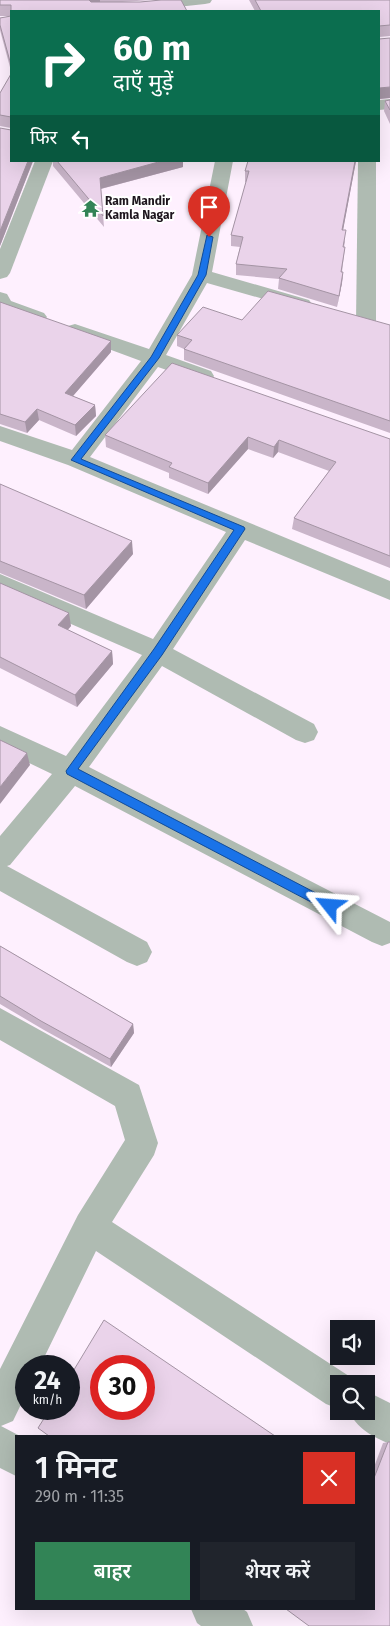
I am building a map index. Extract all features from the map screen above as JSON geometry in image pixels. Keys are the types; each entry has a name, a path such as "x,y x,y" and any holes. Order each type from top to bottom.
{"street":[{"path":"93,9 205,0"},
{"path":"0,273 44,162"},
{"path":"76,460 154,358 202,275 224,162"},
{"path":"365,323 367,162"},
{"path":"202,275 320,310"},
{"path":"0,298 4,305 218,381"},
{"path":"0,432 76,460 390,591"},
{"path":"0,856 71,771 158,652 240,529"},
{"path":"0,582 158,652 305,732"},
{"path":"0,737 71,771 382,934"},
{"path":"0,876 136,952"},
{"path":"0,1023 128,1096 142,1143 90,1227 0,1408"},
{"path":"90,1227 330,1385"},
{"path":"375,1415 390,1425"},
{"path":"0,1444 15,1456"},
{"path":"212,1610 233,1626"}],"building":[{"path":"0,0 140,2 181,0 186,10 11,10 11,5 0,5"},
{"path":"255,0 390,0 390,25 380,26 380,10 260,10"},
{"path":"10,16 10,61 0,25 0,18"},
{"path":"390,38 390,87 380,88 380,39"},
{"path":"10,76 10,117 0,115 0,93"},
{"path":"390,100 390,110 385,101"},
{"path":"0,128 10,130 10,162 28,162 0,231"},
{"path":"58,162 158,162 100,178 103,216"},
{"path":"248,162 355,162 342,230 346,230 339,296 279,278 287,269 236,264 243,237 231,235 249,171 245,171"},
{"path":"268,291 390,325 390,421 184,349 192,340 177,335 203,307 242,320"},
{"path":"0,302 111,341 65,393 95,405 75,425 37,409 25,422 0,414"},
{"path":"172,363 390,439 390,556 294,518 336,462 279,440 274,447 248,437 208,483 169,467 172,463 105,435"},
{"path":"0,484 132,541 84,595 0,561"},
{"path":"0,583 69,613 58,625 112,651 75,695 0,657"},
{"path":"0,740 27,753 0,787"},
{"path":"0,946 133,1024 110,1059 0,996"},
{"path":"104,1320 274,1435 48,1435 38,1428 43,1420 80,1420 80,1360"},
{"path":"388,1442 390,1442 390,1626 309,1626 287,1610 375,1610 375,1475"}],"place":[{"name":"Ram Mandir Kamla Nagar","path":"91,208"}],"route":[{"path":"209,237 202,275 154,358 76,460 240,529 158,652 71,771 330,906"}]}
